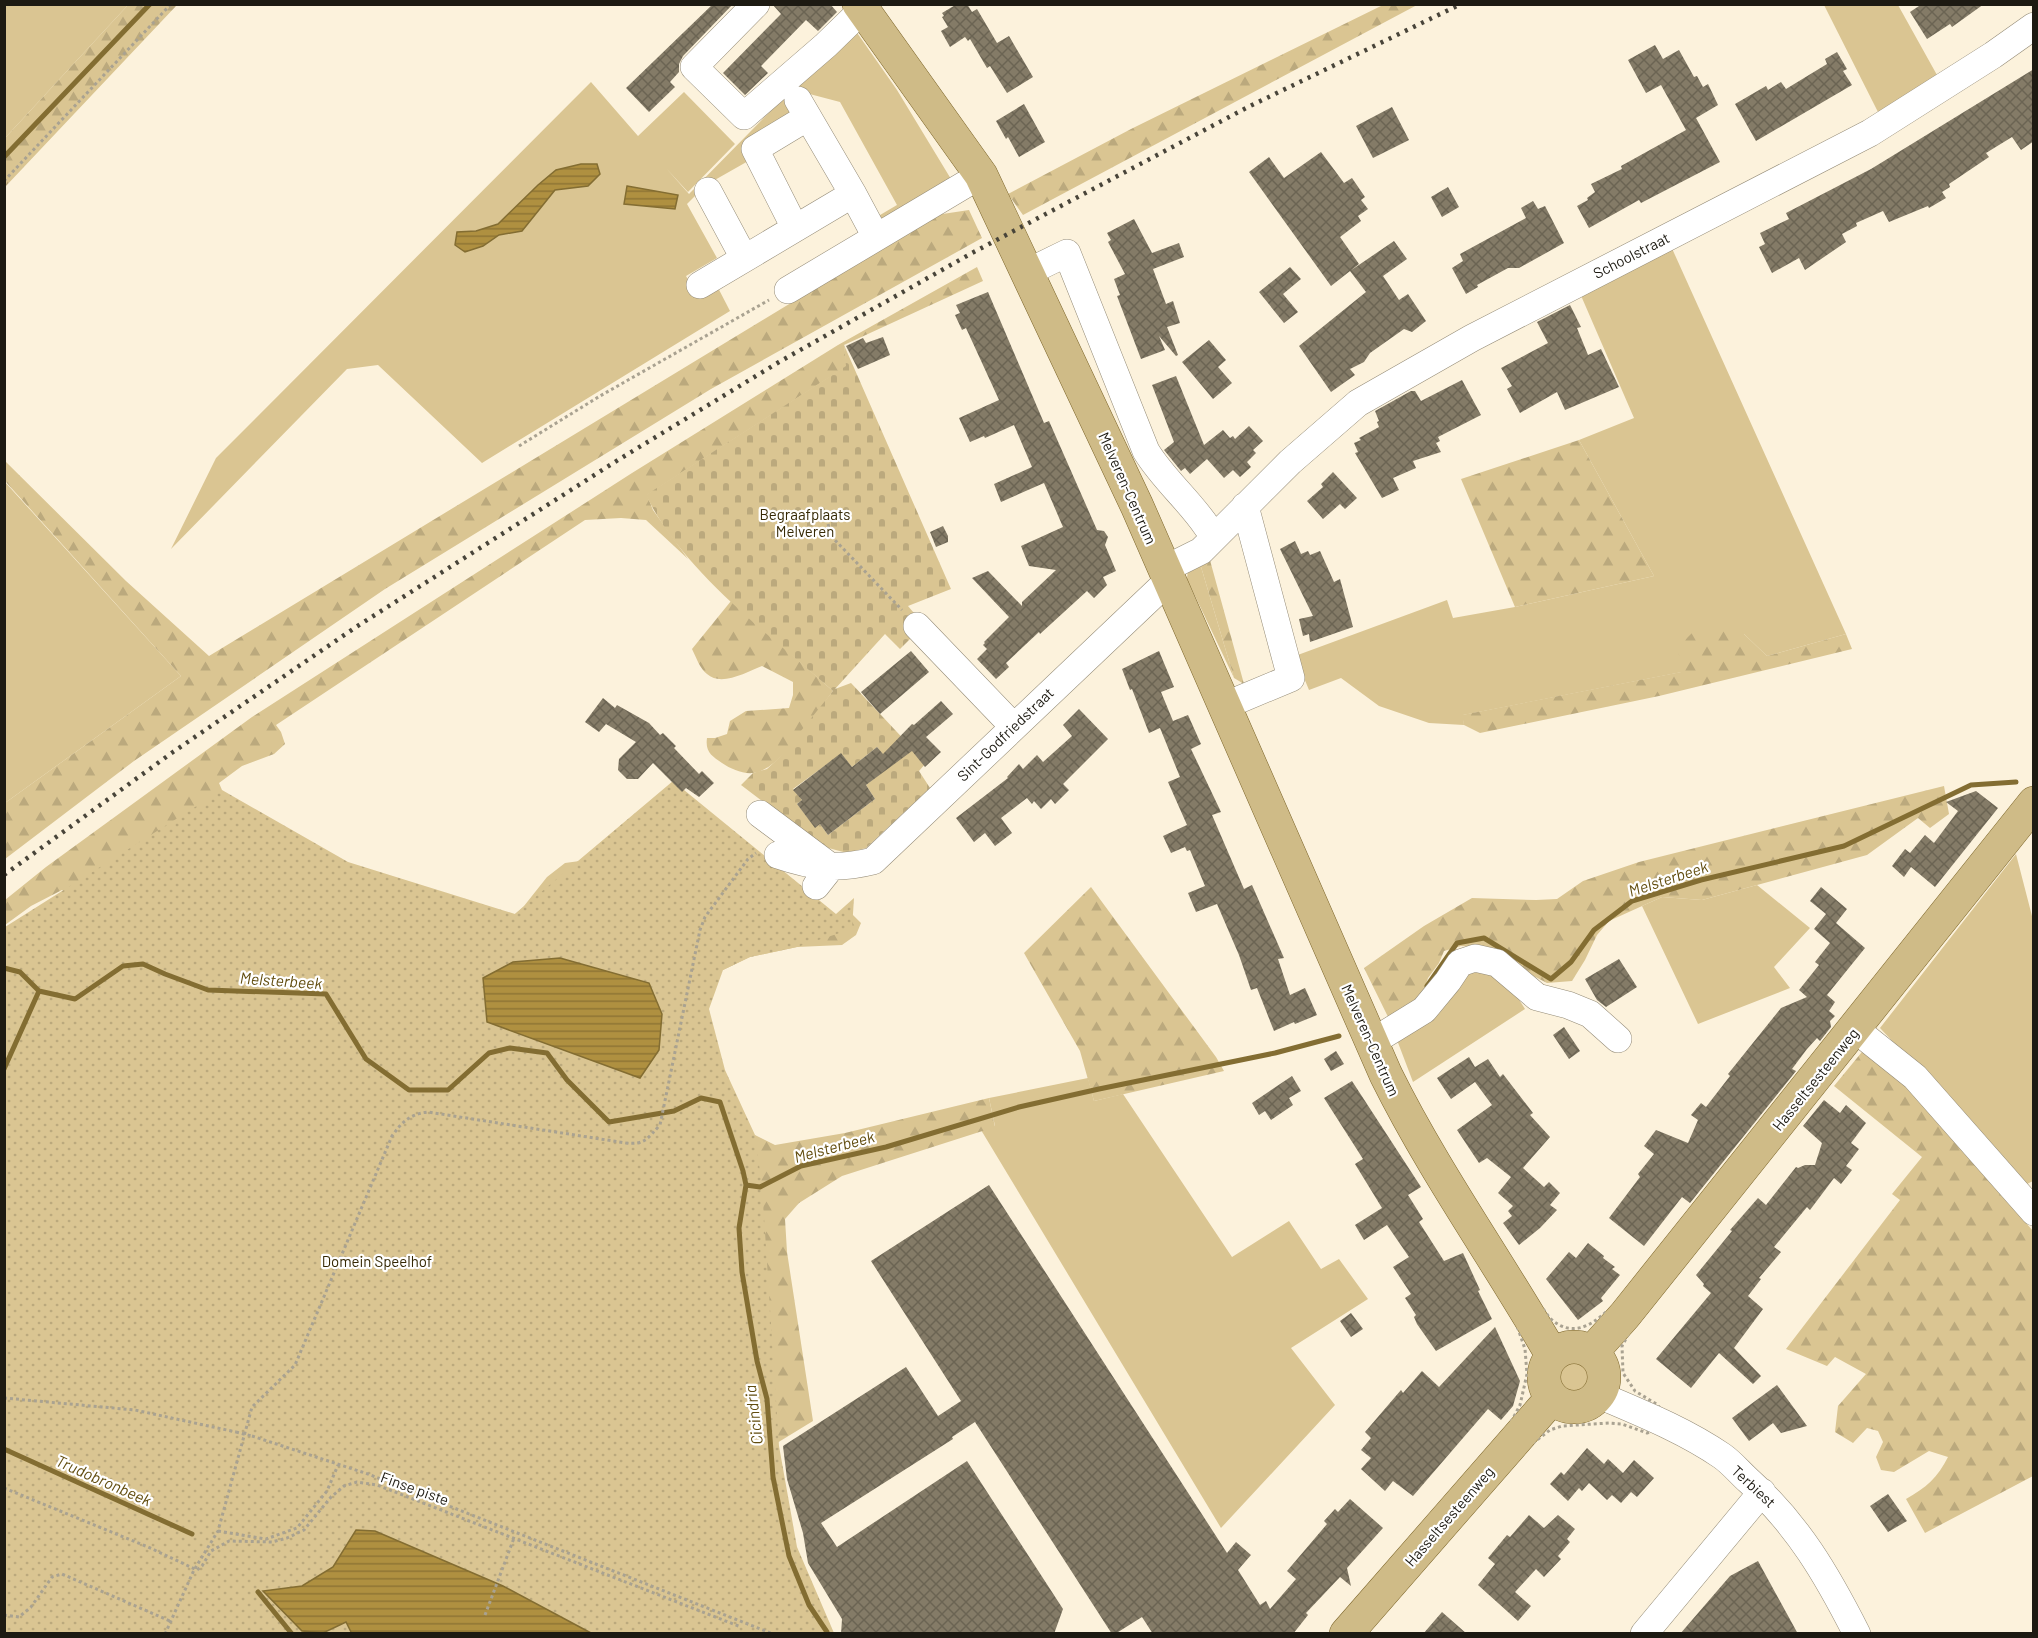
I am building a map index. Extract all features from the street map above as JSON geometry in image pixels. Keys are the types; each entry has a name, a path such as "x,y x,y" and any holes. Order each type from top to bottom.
{"main road":[{"name":"Melveren-Centrum","path":"861,7 981,175 1164,567 1406,1116 1521,1300 1552,1355"},
{"name":"Hasseltsesteenweg","path":"1592,1352 1625,1315 1855,1029 2034,802"},
{"path":"1576,1346 1592,1352 1599,1359 1604,1377 1599,1395 1591,1402 1581,1406 1570,1407 1560,1404 1546,1390 1543,1381 1546,1362 1552,1355 1567,1347 1576,1346"},
{"name":"Hasseltsesteenweg","path":"1346,1634 1552,1398"}],"street":[{"path":"756,4 694,67 744,116 826,45 861,7"},
{"name":"Schoolstraat","path":"1164,567 1201,551 1290,462 1358,403 1472,338 1870,133 1993,55 2034,26"},
{"path":"795,228 754,149 803,109 876,237"},
{"path":"788,290 981,175"},
{"path":"708,191 744,258"},
{"path":"700,285 853,194"},
{"path":"1028,272 1067,253 1146,451 1208,527"},
{"path":"1224,706 1291,678 1245,506"},
{"name":"Schoolstraat","path":"1164,567 1208,527 1245,506"},
{"name":"Sint-Godfriedstraat","path":"778,855 824,876 873,861 1013,726 1164,567"},
{"path":"917,626 1013,726"},
{"path":"760,814 824,876"},
{"path":"1372,1042 1424,1010 1449,981 1460,963 1475,958 1497,963 1537,997 1568,1005 1590,1014 1618,1039"},
{"path":"1855,1029 1915,1077 2034,1212"},
{"name":"Terbiest","path":"1599,1395 1668,1425 1724,1457 1762,1492 1813,1553 1857,1634"},
{"path":"1644,1634 1762,1492"}],"path":[{"path":"4,181 171,4"},
{"path":"519,446 600,396 788,290"},
{"path":"828,524 832,537 917,626"},
{"path":"165,1634 194,1570 218,1531 252,1407 295,1365 392,1136 402,1122 415,1114 428,1112 636,1144 645,1142 660,1125 700,930 705,917 750,856 764,851 778,855"},
{"path":"1521,1300 1540,1306 1556,1323 1575,1328 1594,1324 1607,1311 1625,1315 1628,1335 1622,1346 1623,1373 1635,1391 1658,1405 1668,1425 1647,1433 1622,1424 1562,1426 1550,1430 1529,1446 1506,1450 1509,1426 1520,1405 1527,1374 1525,1349 1515,1320 1521,1300"},
{"path":"4,1398 135,1410 252,1436 368,1474 772,1634"},
{"path":"218,1531 266,1539 297,1528 327,1491 338,1464"},
{"name":"Finse piste","path":"194,1570 201,1566 211,1551 229,1540 272,1542 288,1538 304,1530 331,1497 344,1486 357,1482 376,1485 742,1624"},
{"path":"4,1488 148,1547 194,1570"},
{"path":"485,1615 517,1532"},
{"path":"4,1615 18,1617 31,1607 52,1577 62,1574 170,1621"},
{"path":"738,1634 742,1624"}],"green space":[{"path":"1385,4 1417,5 1023,215 1008,194 1131,129"},
{"path":"4,5 128,5 5,138"},
{"path":"128,5 177,5 5,187 5,138"},
{"path":"1824,5 1898,5 1937,75 1880,116"},
{"path":"853,27 897,90 954,184 878,220 875,218 897,205 840,102 802,92 795,117 750,160 713,181 712,179 687,204 717,258 686,276 696,294 715,282 730,311 482,463 378,365 347,369 171,549 216,458 591,82 638,136 684,92 735,144 688,192 666,168 689,194"},
{"path":"969,210 982,238 711,389 385,589 134,761 5,859 5,803 181,676 5,481 5,461 126,581 209,656 936,215"},
{"path":"1670,244 1846,634 1767,656 1744,634 1682,672 1463,715 1464,725 1429,723 1379,706 1341,678 1309,690 1295,656 1447,600 1453,618 1515,607 1654,576 1579,440 1634,418 1579,291"},
{"path":"977,267 983,281 844,345 847,366 647,495 653,510 688,559 646,520 621,518 585,520 276,725 285,744 274,754 242,766 219,783 222,790 226,829 480,920 515,914 547,877 565,863 587,860 827,925 846,908 861,923 856,935 842,945 797,947 750,957 723,970 75,896 62,890 31,906 5,925 5,900 46,867 252,717 632,473 838,345"},
{"name":"Begraafplaats Melveren","path":"844,345 951,589 908,606 924,625 900,649 885,634 835,689 851,683 926,763 919,771 930,788 866,848 847,853 821,846 741,785 753,773 767,769 780,757 833,691 755,624 705,576 662,523 646,495 846,366","holes":["877,747 891,765 866,785 875,799 828,835 820,824 815,827 797,804 802,800 793,789 841,754 852,767"]},
{"path":"1579,440 1654,576 1515,607 1461,479"},
{"path":"4,481 181,676 5,803 4,803"},
{"path":"1208,553 1244,684 1234,678 1199,560"},
{"path":"1199,560 1234,678 1187,579 1188,567"},
{"path":"731,601 833,691 786,752 764,770 753,773 737,771 715,758 708,750 707,738 727,734 730,721 746,711 789,708 793,695 793,682 762,666 727,679 713,678 702,669 692,649"},
{"path":"1741,626 1744,634 1767,656 1846,634 1852,649 1659,696 1480,733 1464,725 1462,715 1681,672 1678,647 1697,628"},
{"name":"Domein Speelhof","path":"673,781 836,914 854,898 852,929 797,947 750,957 723,970 709,1009 725,1070 755,1135 762,1186 779,1446 797,1547 834,1633 5,1634 5,927 222,790 348,862 515,914"},
{"path":"1944,786 1949,814 1930,828 1918,818 1867,855 1702,900 1662,897 1609,921 1597,935 1572,981 1547,983 1478,947 1461,946 1444,951 1439,963 1428,978 1419,1004 1392,1025 1364,968 1424,926 1472,898 1557,899 1583,881 1639,862"},
{"path":"2016,854 2033,920 2033,1181 2027,1184 1880,1028"},
{"path":"1757,885 1810,928 1774,967 1790,988 1698,1024 1642,906 1662,897 1702,900"},
{"path":"1091,887 1224,1071 1094,1101 1080,1051 1024,953"},
{"path":"1470,965 1501,971 1525,1009 1413,1082 1397,1040"},
{"path":"1866,1047 1918,1098 2033,1231 2033,1476 1925,1533 1906,1499 1931,1481 1948,1457 1929,1451 1894,1472 1881,1470 1876,1457 1883,1442 1878,1431 1867,1428 1853,1443 1835,1432 1838,1406 1866,1374 1835,1357 1827,1366 1786,1349 1900,1200 1892,1194 1922,1157 1834,1086"},
{"path":"1088,1078 1094,1101 1123,1094 1232,1257 1289,1221 1321,1269 1339,1259 1368,1299 1291,1348 1335,1405 1221,1528 981,1130 995,1126 989,1098"},
{"path":"989,1098 995,1127 842,1176 799,1203 785,1219 787,1252 813,1421 777,1443 752,1171 755,1135 775,1145 845,1133"},
{"path":"1573,1361 1585,1365 1589,1377 1585,1389 1573,1393 1561,1389 1557,1377 1561,1365"}],"shaded area":[{"path":"581,164 597,164 600,174 588,186 555,190 522,231 499,235 483,246 465,252 455,245 457,232 476,231 498,224 556,170"},
{"path":"627,186 678,195 675,209 624,204"},
{"path":"560,958 649,983 662,1014 659,1050 640,1078 487,1022 483,978 513,962"},
{"path":"356,1530 375,1531 503,1586 591,1633 352,1634 346,1622 323,1633 302,1631 263,1591 302,1586 333,1567"}],"building":[{"path":"713,4 733,4 683,56 679,64 679,72 670,82 675,87 649,112 626,88"},
{"path":"772,4 830,4 837,12 818,31 806,20 761,66 768,73 745,95 723,73 781,14"},
{"path":"957,4 967,4 972,12 977,9 997,43 1009,36 1033,77 1007,93 990,66 987,68 970,39 968,41 965,37 950,47 941,31 948,27 942,13"},
{"path":"1922,4 1984,4 1952,27 1950,24 1927,39 1910,12"},
{"path":"1655,45 1663,59 1679,50 1694,77 1697,76 1703,87 1708,84 1718,105 1696,118 1720,162 1641,203 1639,200 1589,228 1577,206 1588,200 1587,198 1595,192 1591,184 1622,169 1621,166 1686,130 1661,85 1646,93 1628,60"},
{"path":"1837,52 1847,69 1843,71 1852,85 1756,141 1735,104 1766,86 1768,90 1781,82 1786,89 1827,64 1825,59"},
{"path":"2034,69 2034,141 2021,150 2012,137 1986,153 1989,157 1949,184 1950,187 1942,192 1946,198 1929,208 1928,206 1889,222 1883,211 1856,223 1857,226 1842,234 1846,242 1805,270 1799,258 1772,273 1759,247 1765,244 1760,233 1789,219 1786,213 1871,169"},
{"path":"1024,104 1045,142 1019,157 996,121"},
{"path":"1392,107 1409,140 1373,158 1356,126"},
{"path":"1321,152 1344,183 1352,178 1365,197 1361,200 1368,209 1358,216 1361,221 1340,237 1359,264 1331,286 1249,172 1269,157 1284,178"},
{"path":"1448,187 1459,207 1442,217 1431,197"},
{"path":"1533,201 1538,209 1545,206 1564,243 1519,268 1508,268 1477,285 1478,287 1466,294 1452,268 1463,261 1460,254 1526,218 1521,208"},
{"path":"1134,219 1152,253 1179,243 1184,257 1153,269 1166,304 1173,301 1180,323 1167,327 1178,355 1176,356 1159,336 1165,350 1141,359 1117,296 1120,295 1114,279 1125,274 1108,242 1111,240 1107,233"},
{"path":"1394,241 1407,259 1383,276 1399,300 1408,294 1426,321 1412,332 1404,329 1370,353 1364,362 1350,369 1355,375 1331,392 1299,346 1366,292 1350,271"},
{"path":"1290,267 1301,279 1283,294 1298,312 1284,323 1259,292"},
{"path":"988,292 1044,423 1049,421 1097,530 1104,531 1108,537 1105,545 1116,571 1103,577 1107,585 1094,598 1087,591 1040,634 1039,632 1006,663 1009,667 996,679 977,659 987,649 983,645 984,642 1009,617 972,578 988,571 1022,606 1022,602 1056,570 1029,566 1021,546 1063,527 1044,483 1001,502 994,484 1032,467 1014,425 970,442 959,418 999,400 966,328 962,330 955,315 960,313 956,305"},
{"path":"1570,305 1581,327 1577,328 1588,355 1601,349 1619,387 1565,410 1557,392 1520,413 1507,389 1512,386 1501,368 1548,343 1537,322"},
{"path":"883,337 890,355 858,369 846,346 863,338 866,343"},
{"path":"1209,340 1226,360 1218,367 1232,383 1213,399 1182,362"},
{"path":"1176,376 1204,445 1223,430 1230,438 1233,436 1235,439 1249,426 1263,441 1253,450 1256,453 1247,462 1251,467 1240,477 1233,470 1224,478 1207,459 1190,474 1185,468 1181,471 1164,450 1174,442 1152,385"},
{"path":"1462,380 1481,415 1438,437 1440,441 1436,443 1441,452 1413,461 1416,468 1393,478 1399,490 1382,498 1355,453 1358,452 1354,443 1379,427 1375,411 1411,391 1415,391 1421,401"},
{"path":"1333,472 1357,498 1345,509 1340,504 1323,519 1307,501 1323,487 1321,484"},
{"path":"943,526 948,542 936,547 930,532"},
{"path":"1295,541 1301,554 1308,551 1310,555 1320,551 1334,582 1340,579 1353,627 1310,642 1309,634 1303,636 1299,619 1313,616 1280,549"},
{"path":"911,651 929,672 880,714 861,692"},
{"path":"1159,651 1174,687 1161,692 1173,721 1188,715 1201,744 1191,749 1221,812 1212,815 1244,889 1252,885 1284,958 1278,959 1290,995 1305,988 1317,1015 1274,1031 1257,988 1251,990 1217,904 1196,912 1188,893 1205,886 1190,850 1187,851 1185,847 1171,853 1163,836 1187,825 1168,782 1180,777 1160,728 1149,733 1122,669"},
{"path":"603,698 615,708 617,705 649,723 660,735 663,733 699,774 702,771 714,783 699,797 686,788 682,792 653,763 638,779 627,779 618,770 619,759 636,742 606,724 599,732 585,722"},
{"path":"941,701 953,714 926,737 941,752 925,767 912,751 866,785 875,799 828,835 820,824 815,828 797,804 802,800 793,790 841,753 852,767 877,747 883,754 912,724 914,725"},
{"path":"1079,709 1108,739 1063,784 1069,790 1055,804 1051,799 1041,809 1034,801 1032,804 1027,798 1001,818 1012,833 995,846 985,833 974,842 956,818 1008,778 1019,764 1023,769 1037,755 1043,762 1072,736 1063,725"},
{"path":"1976,791 1998,808 1935,887 1911,867 1904,877 1892,866 1905,849 1910,853 1925,835 1934,843 1958,811 1946,802"},
{"path":"1821,887 1847,909 1836,923 1865,948 1827,995 1835,1002 1829,1011 1835,1016 1830,1021 1831,1027 1820,1041 1817,1038 1807,1049 1792,1069 1796,1071 1690,1203 1682,1197 1644,1246 1609,1218 1654,1154 1644,1146 1656,1130 1688,1143 1698,1120 1691,1115 1701,1103 1706,1107 1730,1076 1728,1074 1781,1008 1807,997 1799,990 1819,965 1815,962 1830,943 1814,929 1826,914 1810,901"},
{"path":"1619,959 1637,987 1606,1007 1597,1000 1585,979"},
{"path":"1564,1027 1580,1051 1569,1059 1553,1035"},
{"path":"1336,1051 1344,1064 1331,1071 1324,1059"},
{"path":"1469,1057 1475,1067 1488,1059 1500,1077 1503,1074 1533,1113 1530,1115 1550,1137 1523,1168 1544,1187 1549,1182 1560,1193 1550,1205 1557,1210 1519,1245 1503,1223 1512,1216 1508,1211 1513,1206 1498,1193 1511,1177 1487,1158 1479,1163 1457,1130 1492,1105 1475,1082 1451,1099 1437,1078"},
{"path":"1292,1076 1301,1091 1289,1098 1293,1105 1271,1120 1265,1111 1259,1115 1252,1103"},
{"path":"1352,1081 1421,1187 1408,1195 1423,1219 1419,1222 1444,1261 1463,1253 1492,1319 1436,1351 1417,1324 1414,1317 1416,1315 1405,1298 1411,1294 1393,1267 1409,1257 1387,1225 1364,1240 1355,1225 1382,1208 1355,1164 1363,1159 1324,1098"},
{"path":"1824,1100 1840,1113 1846,1105 1866,1123 1851,1143 1859,1149 1846,1166 1852,1170 1841,1184 1834,1178 1810,1210 1807,1207 1774,1247 1781,1252 1759,1278 1761,1279 1748,1296 1763,1309 1734,1348 1761,1376 1753,1384 1719,1353 1691,1388 1656,1359 1711,1293 1696,1275 1732,1231 1730,1230 1758,1198 1766,1205 1796,1167 1815,1165 1822,1143 1803,1126"},
{"path":"989,1185 1227,1553 1236,1542 1251,1555 1238,1570 1260,1605 1266,1601 1270,1609 1296,1579 1287,1571 1327,1524 1324,1521 1335,1509 1338,1512 1350,1499 1383,1528 1347,1568 1351,1586 1340,1577 1306,1613 1308,1615 1293,1634 1153,1634 1142,1617 1112,1634 975,1422 952,1437 953,1439 821,1523 837,1547 967,1461 1063,1609 1054,1634 841,1634 842,1619 808,1563 803,1533 787,1479 783,1446 906,1367 938,1416 961,1401 871,1261"},
{"path":"1588,1243 1615,1267 1612,1269 1620,1275 1601,1298 1603,1301 1578,1320 1546,1279 1569,1252 1576,1258"},
{"path":"1351,1313 1363,1329 1351,1337 1340,1321"},
{"path":"1495,1327 1520,1381 1513,1406 1501,1420 1488,1409 1413,1496 1393,1481 1385,1491 1361,1469 1371,1458 1361,1450 1371,1438 1365,1432 1401,1390 1403,1393 1422,1371 1439,1387"},
{"path":"1777,1385 1807,1426 1781,1433 1773,1423 1749,1441 1732,1418"},
{"path":"1587,1448 1604,1464 1608,1459 1623,1473 1634,1460 1654,1478 1637,1497 1631,1492 1621,1503 1612,1495 1607,1500 1589,1483 1582,1491 1579,1488 1568,1501 1550,1484 1561,1472 1564,1475"},
{"path":"1888,1494 1907,1521 1888,1532 1870,1506"},
{"path":"1529,1515 1544,1528 1558,1515 1575,1529 1567,1539 1570,1542 1558,1556 1561,1559 1544,1577 1536,1569 1515,1592 1531,1606 1518,1621 1478,1585 1495,1564 1488,1558 1507,1535 1510,1537"},
{"path":"1758,1561 1798,1634 1680,1634 1730,1576"},
{"path":"1442,1612 1467,1634 1423,1634"}],"waterway":[{"path":"4,157 150,4"},
{"name":"Melsterbeek","path":"1427,986 1457,943 1484,938 1551,979 1571,962 1594,930 1632,901 1701,880 1844,846 1971,785 2016,782"},
{"name":"Melsterbeek","path":"4,968 20,972 39,991 75,999 123,966 143,964 208,990 326,994 366,1059 409,1090 448,1090 489,1053 510,1048 547,1053 567,1080 609,1122 674,1111 701,1098 720,1102 746,1185 760,1187 801,1166 886,1147 1019,1107 1275,1053 1339,1036"},
{"name":"Trudobronbeek","path":"4,1069 39,991"},
{"name":"Cicindria","path":"746,1185 739,1228 742,1272 757,1361 767,1399 773,1477 789,1556 809,1605 827,1632 826,1634"},
{"name":"Trudobronbeek","path":"4,1449 192,1534"},
{"name":"Trudobronbeek","path":"258,1592 292,1634"}],"railway":[{"path":"4,875 173,752 356,627 618,460 779,362 972,253 1248,107 1461,4"}]}
